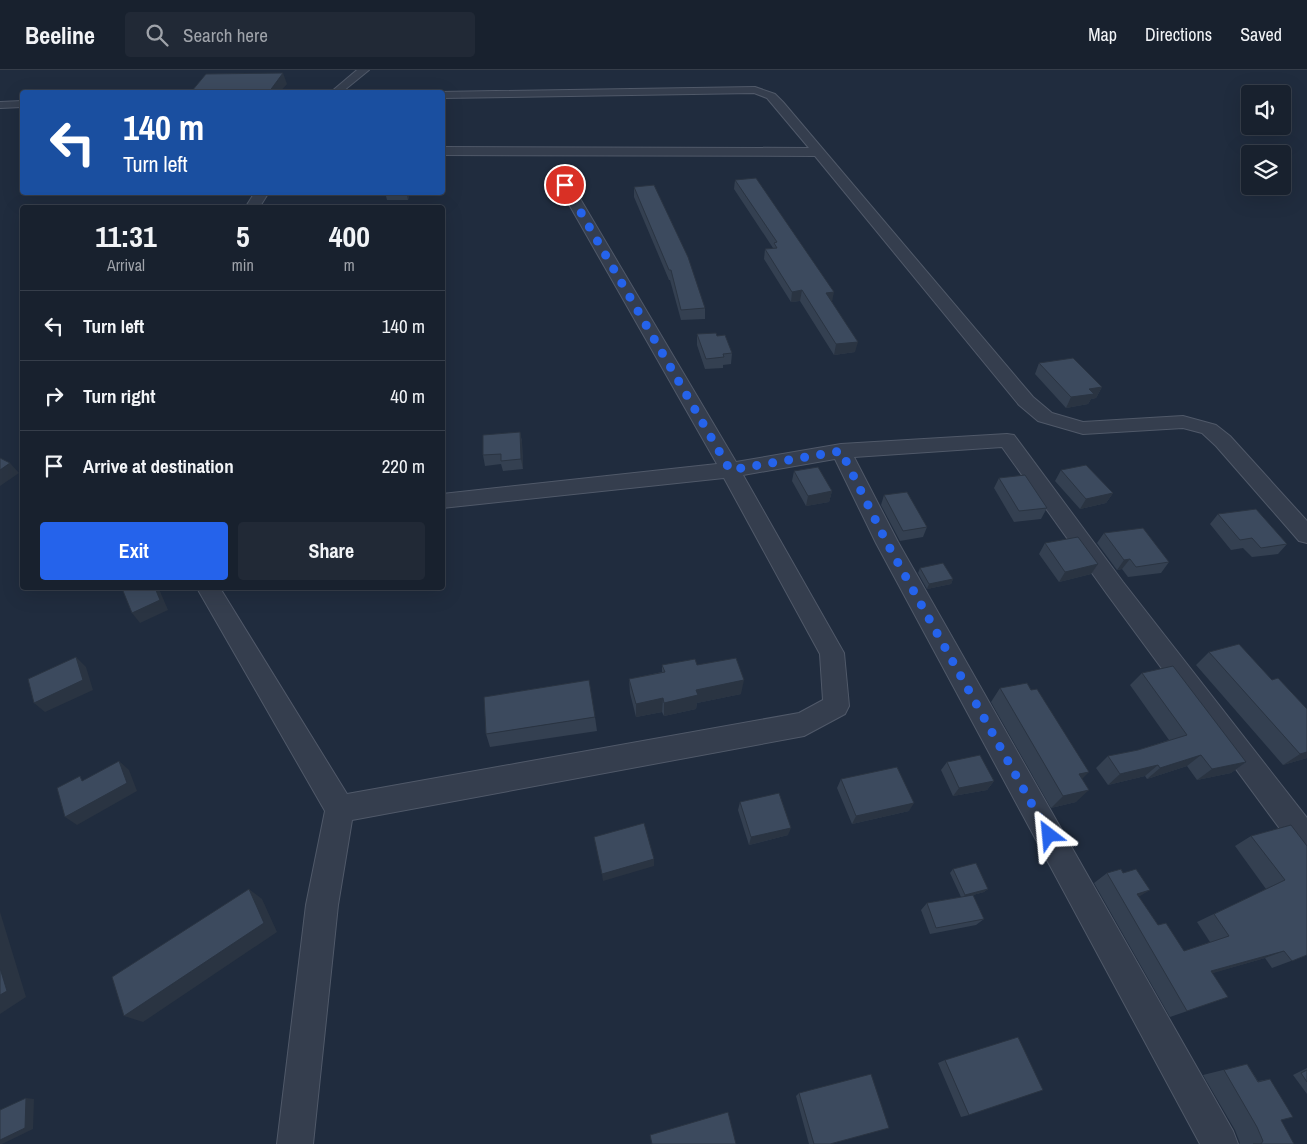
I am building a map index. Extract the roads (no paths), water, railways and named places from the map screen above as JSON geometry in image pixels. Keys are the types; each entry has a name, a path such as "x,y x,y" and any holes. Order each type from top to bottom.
{"street":[{"path":"339,90 364,70"},
{"path":"445,95 756,90 771,96 1026,401 1045,417 1083,428 1183,422 1209,429 1223,441 1307,535"},
{"path":"0,105 20,104"},
{"path":"445,151 819,152"},
{"path":"340,808 804,724 836,706 832,653 730,470 565,185"},
{"path":"445,501 730,470 841,451 1006,440 1307,842"},
{"path":"841,451 887,543 1220,1144"},
{"path":"209,590 340,808 322,905 295,1144"}]}
